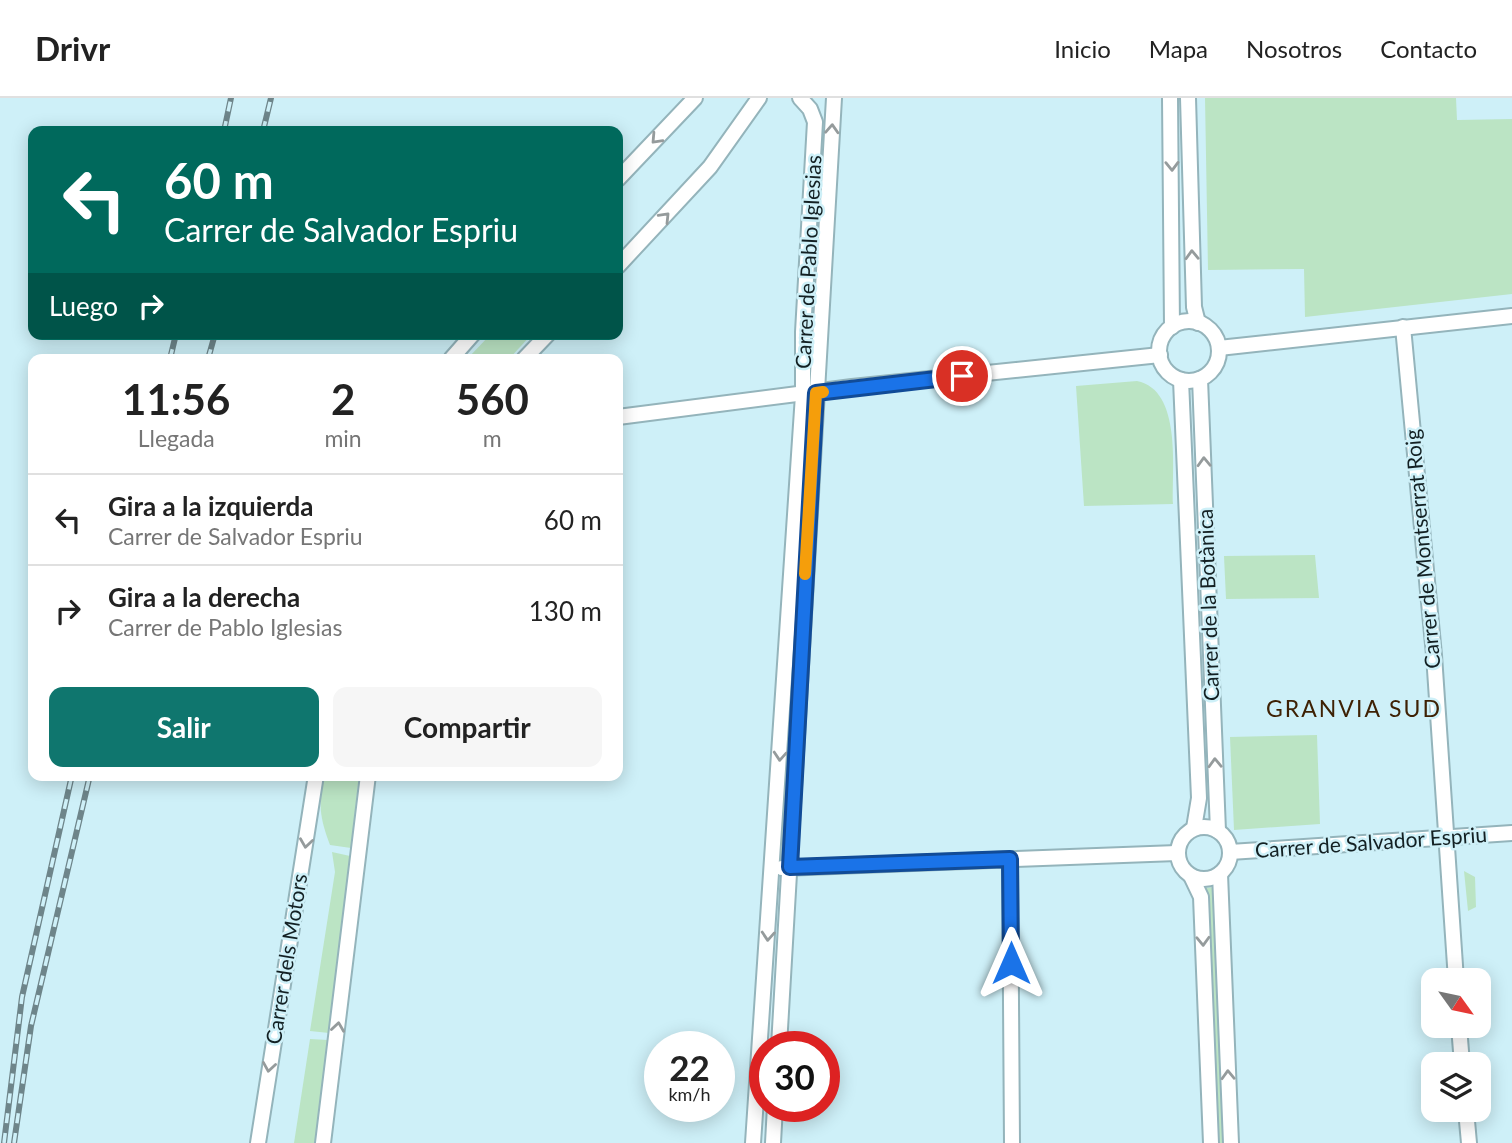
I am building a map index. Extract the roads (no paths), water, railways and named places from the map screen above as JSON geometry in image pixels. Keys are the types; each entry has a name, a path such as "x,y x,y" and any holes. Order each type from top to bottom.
{"street":[{"path":"623,174 695,98"},
{"path":"623,261 710,167 759,98"},
{"name":"Carrer de Pablo Iglesias","path":"780,1031 790,867 810,394 803,332 815,122 810,109 800,98"},
{"name":"Carrer de Pablo Iglesias","path":"764,1031 774,868 834,98"},
{"path":"1170,98 1171,327"},
{"path":"1188,98 1194,307 1198,323"},
{"path":"1219,348 1512,316"},
{"path":"1185,322 1198,323 1210,330 1219,348 1214,368 1200,379 1181,380 1169,373 1160,355 1162,339 1171,327 1185,322"},
{"name":"Carrer de Montserrat Roig","path":"1403,327 1434,655 1455,968"},
{"path":"456,354 468,340"},
{"path":"529,354 542,340"},
{"path":"623,416 1160,355"},
{"name":"Carrer de la Botànica","path":"1200,379 1219,831"},
{"name":"Carrer de la Botànica","path":"1181,380 1199,799 1194,828"},
{"name":"Carrer dels Motors","path":"258,1143 315,781"},
{"path":"323,1143 367,781"},
{"path":"1191,876 1206,879 1220,874 1225,868 1230,852 1228,843 1219,831 1209,827 1194,828 1182,837 1177,853 1201,897 1211,1143"},
{"name":"Carrer de Salvador Espriu","path":"1230,852 1512,833"},
{"path":"774,868 1177,853"},
{"path":"1010,859 1012,1143"},
{"path":"1220,874 1231,1143"},
{"name":"Carrer de Pablo Iglesias","path":"753,1143 756,1122"},
{"path":"773,1143 774,1122"},
{"path":"1467,1122 1468,1143"}],"railway":[{"path":"225,126 231,98"},
{"path":"264,126 271,98"},
{"path":"171,354 175,340"},
{"path":"209,354 213,340"},
{"path":"4,1143 22,997 71,781"},
{"path":"14,1143 31,1026 89,781"}],"district":[{"name":"GRANVIA SUD","path":"1354,709"}]}
